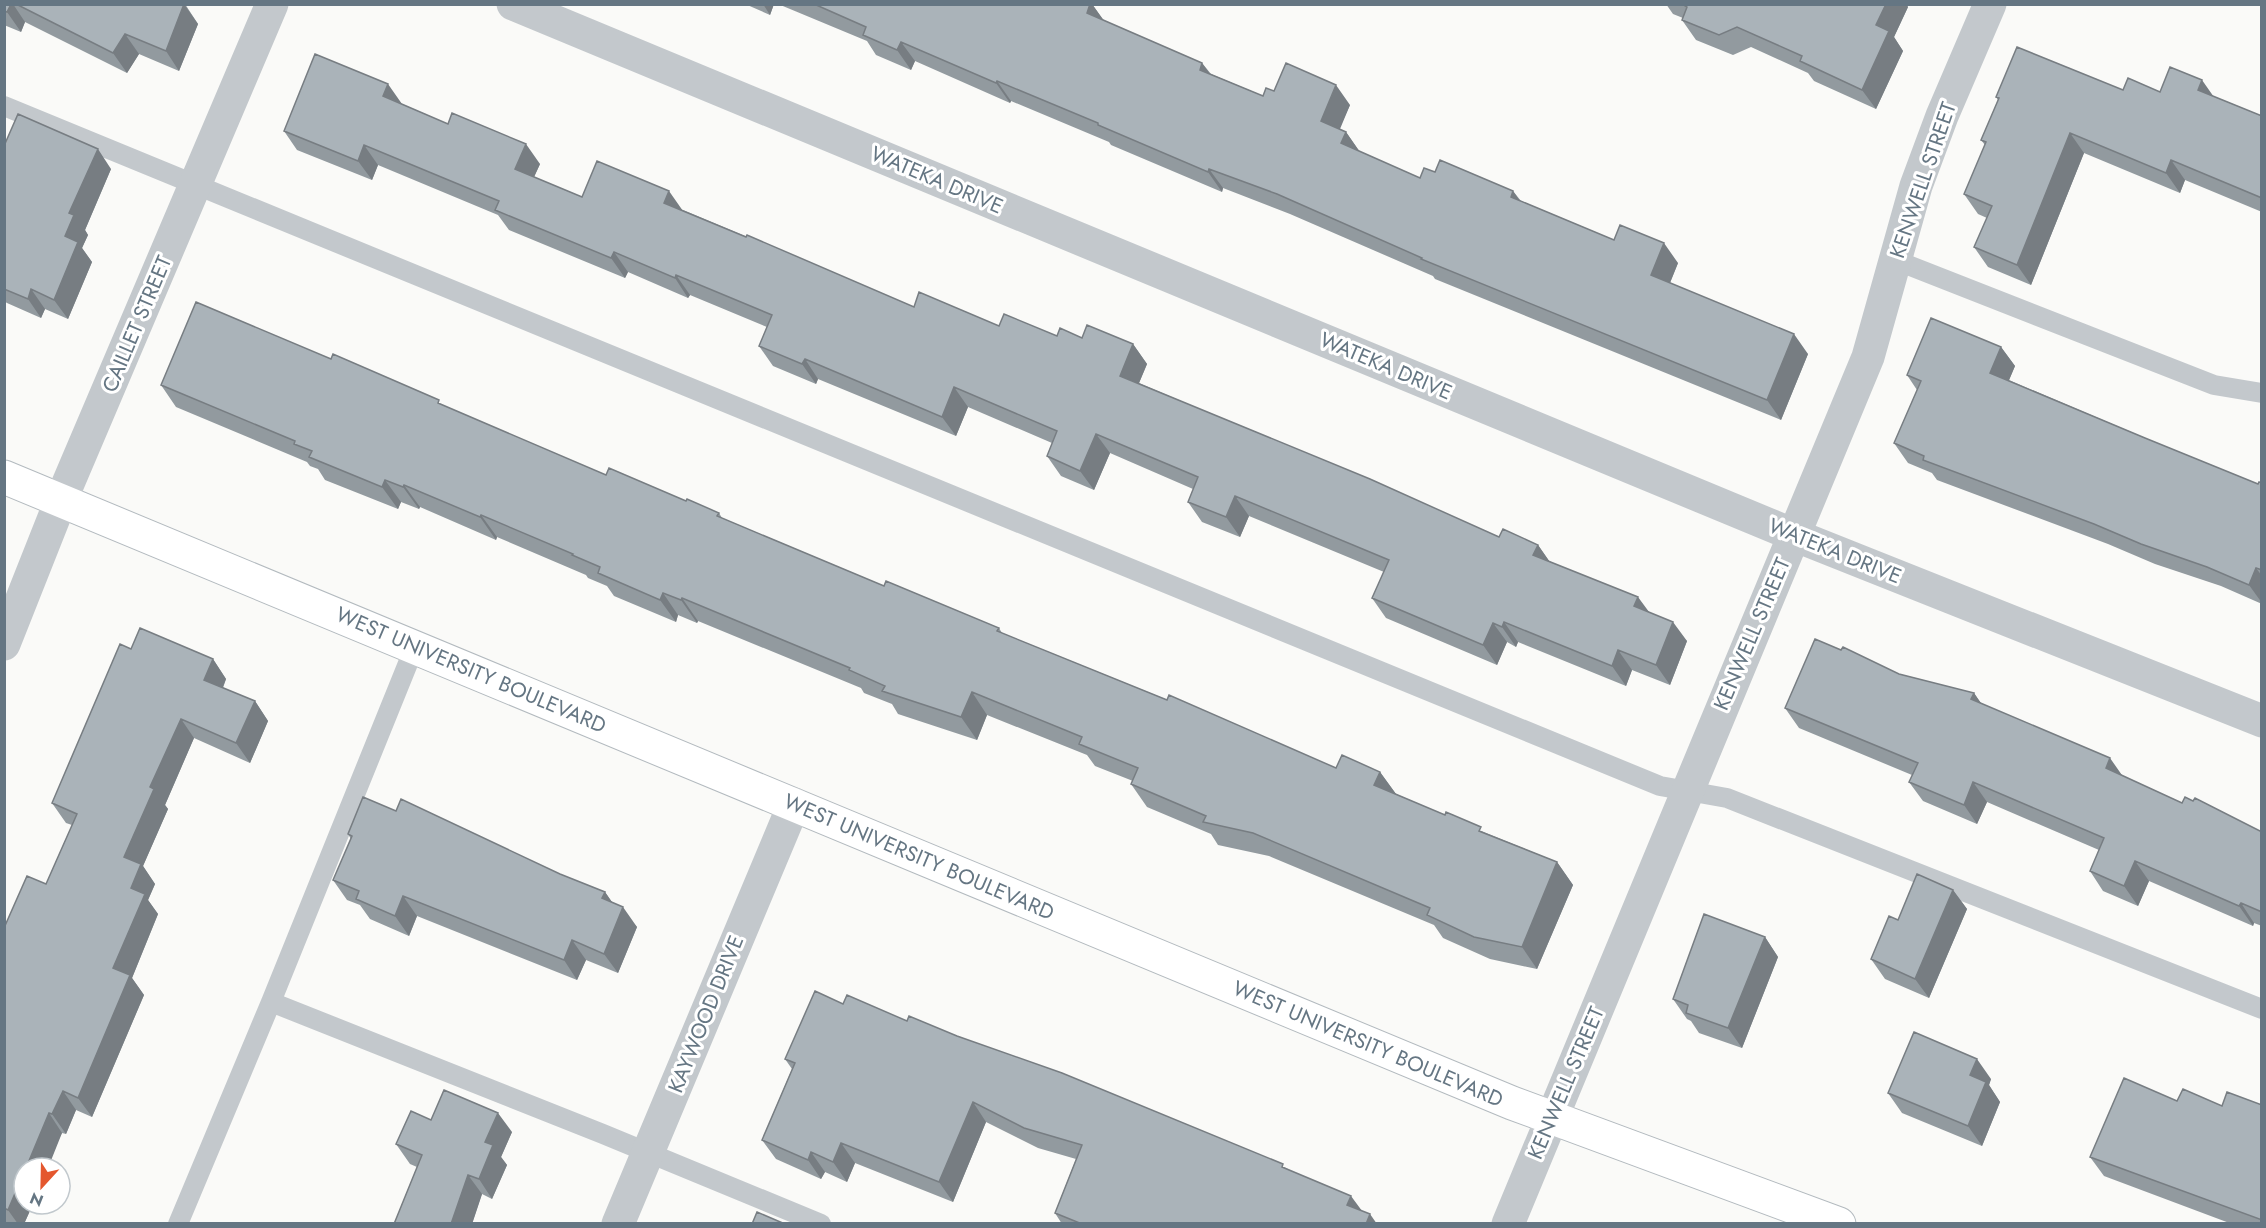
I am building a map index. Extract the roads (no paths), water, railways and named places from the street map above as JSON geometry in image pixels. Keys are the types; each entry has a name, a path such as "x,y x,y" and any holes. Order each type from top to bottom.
{"street":[{"name":"CAILLET STREET","path":"4,644 61,500 272,4"},
{"name":"WATEKA DRIVE","path":"513,4 1794,535 2262,721"},
{"name":"KENWELL STREET","path":"1508,1224 1868,357 1916,186 1942,116 1990,4"},
{"name":"WEST UNIVERSITY BOULEVARD","path":"4,477 1551,1119 1839,1224"},
{"name":"KAYWOOD DRIVE","path":"618,1224 794,804"}],"lane":[{"path":"4,106 1649,782 1727,798 2262,1009"},
{"path":"1895,260 2214,386 2262,393"},
{"path":"178,1224 271,1002 415,646"},
{"path":"271,1002 648,1152 821,1224"}]}
